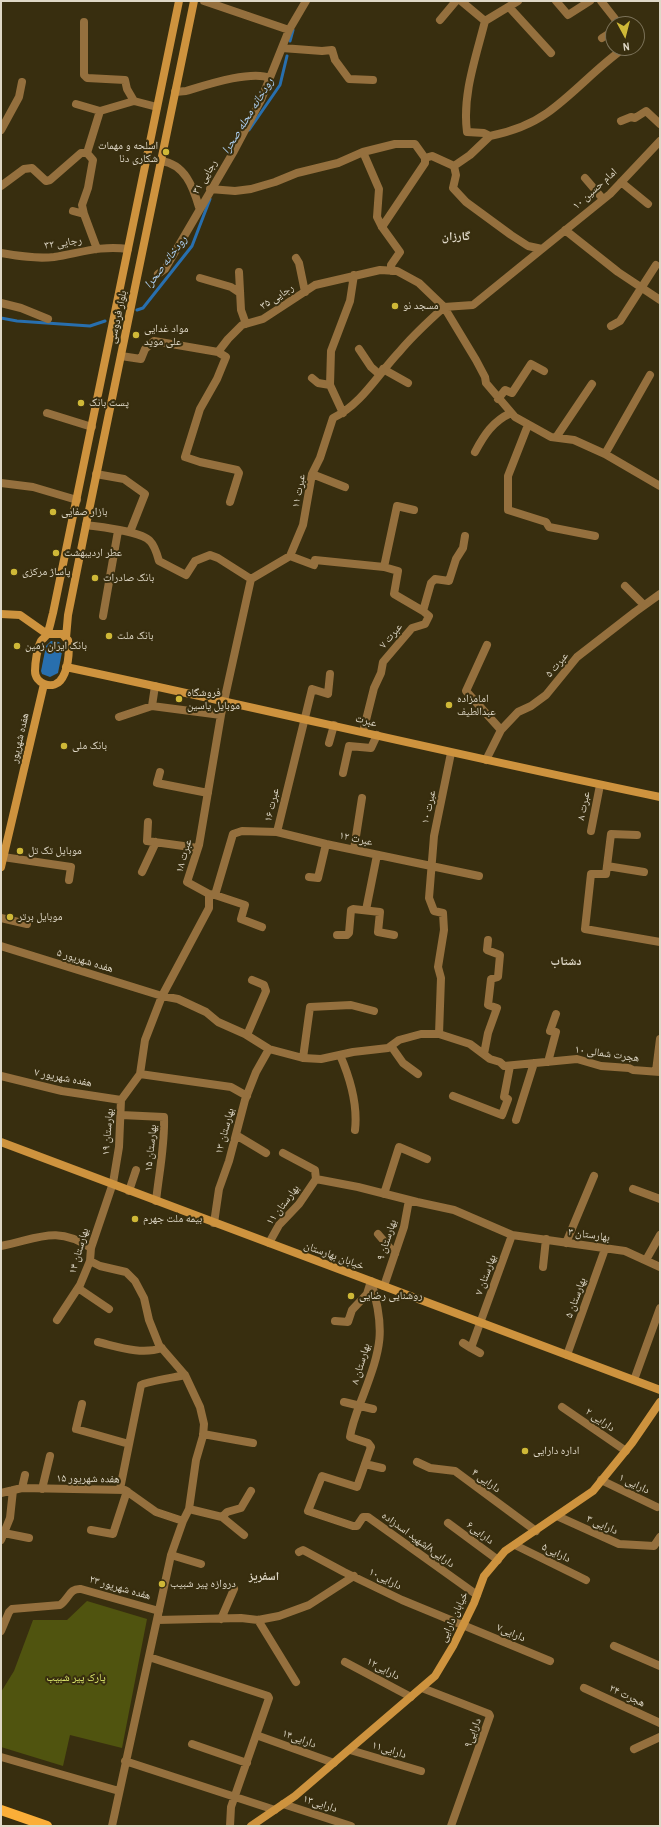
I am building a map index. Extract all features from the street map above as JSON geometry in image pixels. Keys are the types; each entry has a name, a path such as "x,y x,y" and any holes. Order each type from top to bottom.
{"main road":[{"name":"بلوار فردوسی","path":"47,634 77,500 178,1"},
{"name":"بلوار فردوسی","path":"66,638 68,615 96,474 194,1"},
{"path":"128,249 142,253"},
{"path":"1,614 20,615 47,634 62,634 68,640 69,648 66,667 62,678 56,684 44,684 38,680 35,673 41,641 47,634"},
{"name":"عبرت","path":"66,667 304,718 451,753 660,797"},
{"name":"هفده شهریور","path":"1,867 3,847 44,684"},
{"name":"خیابان بهارستان","path":"1,1142 660,1390"},
{"name":"خیابان دارایی","path":"251,1826 283,1804 350,1750 435,1676 464,1625 484,1576 505,1551 593,1491 626,1451 660,1402"},
{"path":"1,1810 47,1826"}],"street":[{"path":"204,1 230,5 289,30"},
{"name":"رجایی ۳۱","path":"158,274 164,269 199,207 234,151 261,100 289,30 306,1"},
{"path":"440,20 456,1"},
{"path":"462,1 485,21"},
{"path":"490,136 484,133 467,132 465,121 470,82 485,21 518,1"},
{"path":"556,1 568,15 590,1"},
{"path":"602,1 613,16"},
{"path":"509,7 551,53"},
{"path":"84,22 84,75 88,78 125,80 127,90 134,101"},
{"path":"282,48 322,51 332,50 336,60 350,79 373,80"},
{"path":"454,166 490,136 505,133 525,126 547,113 613,56"},
{"path":"175,92 186,91 251,76 262,75 270,78"},
{"path":"1,130 19,97 22,82"},
{"path":"76,104 100,111 134,101 157,107"},
{"path":"621,121 630,117 635,118 646,110 660,124"},
{"path":"87,153 100,111"},
{"name":"امام حسین ۱۰","path":"444,307 473,305 603,199 660,141"},
{"path":"210,189 235,191 251,188 275,182 297,173 338,163 363,152 395,144 415,144 425,158 425,163 382,227"},
{"path":"363,152 379,189 377,217 382,227 400,252 391,265 392,271 397,271 419,283 444,307 476,360 485,377 486,383 498,399 515,417 528,425 551,437 557,436 574,440 605,454 660,486"},
{"path":"1,186 24,169 32,168 46,181 50,180 81,153 87,153 93,160 88,188 82,204 84,214 97,249"},
{"path":"425,158 432,156 454,166"},
{"path":"161,161 169,162 186,175 193,186 199,207"},
{"path":"454,166 456,175 453,188 466,202 528,246 542,250"},
{"path":"585,178 603,199"},
{"path":"621,182 648,204"},
{"path":"73,211 84,214"},
{"path":"565,230 618,272 660,300"},
{"name":"رجایی ۳۲","path":"1,253 53,257 113,247 128,249"},
{"path":"296,258 299,263 305,292"},
{"path":"611,326 620,321 656,265"},
{"name":"رجایی ۳۵","path":"218,352 242,325 263,319 316,286 354,275 380,270 392,271"},
{"path":"239,272 241,310 246,324"},
{"path":"343,413 330,385 331,351 350,301 354,275"},
{"path":"200,278 231,287 240,293"},
{"path":"1,303 21,308 48,320"},
{"name":"عبرت ۱۱","path":"290,556 303,525 312,474 320,458 333,418 343,413 359,400 381,372 444,307"},
{"path":"121,356 141,359 145,349 154,341 218,352 226,357 217,378 200,409 185,457 236,470 239,473 230,502"},
{"path":"359,350 371,367 408,383"},
{"path":"498,399 505,390 512,393 531,364 544,371"},
{"path":"605,454 650,375"},
{"path":"312,378 318,383 330,385"},
{"path":"557,436 592,384"},
{"path":"47,413 92,427"},
{"path":"475,452 486,433 502,417 511,413"},
{"path":"528,425 508,476 508,510 546,522 549,527 595,536"},
{"path":"96,474 124,479 145,494 130,532"},
{"path":"312,474 345,487"},
{"path":"1,483 33,487 77,500"},
{"path":"384,567 397,506 414,510"},
{"path":"86,525 130,532 149,540 156,551 159,561 186,575 195,561 210,555 218,558 251,579"},
{"path":"103,616 118,531"},
{"path":"225,701 251,579 290,556 314,565 315,560 384,567 398,571 394,594 423,611 431,583 435,579 449,581 456,559 463,548 465,536"},
{"path":"625,586 644,605"},
{"name":"عبرت ۵","path":"486,760 501,730 518,712 531,706 546,695 577,657 660,594"},
{"name":"عبرت ۷","path":"363,732 374,688 381,673 383,662 412,628 425,624 428,616 423,611"},
{"path":"487,645 466,691 501,730"},
{"name":"عبرت ۱۶","path":"212,894 233,834 242,831 277,832 312,689 328,694 330,674"},
{"path":"152,706 155,686"},
{"name":"عبرت ۱۸","path":"212,894 188,882 198,848 221,715 225,701"},
{"path":"119,716 152,706 221,715"},
{"path":"329,743 334,725"},
{"path":"343,773 349,746 371,748 377,735"},
{"name":"عبرت ۱۰","path":"439,1034 441,978 438,967 444,930 443,913 434,911 428,898 434,836 451,753"},
{"path":"160,772 157,783 208,793"},
{"name":"عبرت ۸","path":"591,831 600,784"},
{"path":"354,850 362,798"},
{"path":"148,822 147,841 198,848"},
{"name":"عبرت ۱۲","path":"277,832 326,844 479,876"},
{"path":"637,835 611,834 606,874 592,874 585,929 660,942"},
{"path":"142,872 156,842"},
{"path":"309,877 318,878 326,844"},
{"path":"366,910 377,855"},
{"path":"3,858 71,867 68,880"},
{"path":"607,866 644,872"},
{"path":"162,996 209,908 212,894 245,905 241,919 262,927"},
{"path":"337,935 347,935 349,933 352,909 380,912 378,932 394,935"},
{"path":"1,918 27,924"},
{"path":"484,1054 488,1033 498,1008 488,1005 491,979 498,977 500,955 487,950 488,940"},
{"name":"هفده شهریور ۵","path":"1,946 162,996 178,999 206,1012 218,1022 247,1035 268,1049 303,1058"},
{"path":"247,1035 266,991 264,985 252,980"},
{"name":"بهارستان ۱۹","path":"112,1183 119,1147 122,1100 140,1074 144,1040 162,996"},
{"path":"303,1058 310,1007 351,1005 374,1011"},
{"path":"548,1062 556,1032 550,1031 556,1014"},
{"name":"هجرت شمالی ۱۰","path":"303,1058 321,1058 388,1048 399,1040 421,1034 439,1034 470,1044 490,1059 500,1062 504,1066 577,1059 601,1066 658,1071"},
{"path":"658,1071 660,1039"},
{"path":"392,1046 403,1063 418,1074"},
{"name":"بهارستان ۱۳","path":"214,1223 219,1189 247,1096 256,1072 268,1049"},
{"path":"340,1054 348,1072 357,1117 355,1130"},
{"path":"516,1120 534,1063"},
{"path":"453,1096 502,1115 508,1100 504,1097 510,1066"},
{"path":"140,1074 231,1087 247,1096"},
{"name":"هفده شهریور ۷","path":"1,1076 62,1091 122,1100"},
{"name":"بهارستان ۱۵","path":"121,1115 164,1117 165,1138 160,1160 156,1201"},
{"path":"236,1135 266,1153"},
{"path":"283,1153 315,1170 316,1179 384,1194 399,1147 427,1159"},
{"path":"129,1191 136,1170"},
{"path":"566,1243 594,1176"},
{"name":"بهارستان ۱۱","path":"269,1243 279,1225 299,1204 316,1179"},
{"name":"بهارستان ۱۴","path":"57,1320 78,1288 90,1260 91,1248 112,1183"},
{"path":"633,1189 660,1199"},
{"name":"بهارستان ۳","path":"384,1194 454,1210 512,1234 625,1251 660,1267"},
{"name":"بهارستان ۹","path":"384,1286 404,1227 409,1200"},
{"path":"378,1234 395,1254"},
{"name":"بهارستان ۷","path":"471,1348 512,1234"},
{"path":"1,1246 51,1235 79,1240 91,1248"},
{"path":"646,1260 660,1235"},
{"path":"542,1267 546,1239"},
{"name":"بهارستان ۵","path":"567,1355 605,1248"},
{"path":"90,1260 100,1266 126,1272 135,1281 144,1298 149,1320 159,1345 185,1375 195,1393 204,1424 196,1460 188,1512 171,1555 112,1826"},
{"path":"335,1321 348,1322 352,1310 367,1294 371,1281"},
{"name":"بهارستان ۸","path":"360,1406 377,1360 381,1332 378,1307 371,1281"},
{"path":"78,1288 109,1309"},
{"path":"634,1380 660,1310"},
{"path":"98,1342 120,1349 152,1351 162,1348"},
{"path":"463,1343 480,1353"},
{"path":"91,1530 113,1534 124,1490 129,1444 142,1384 185,1375"},
{"path":"344,1402 373,1409"},
{"path":"82,1404 76,1429 129,1444"},
{"name":"دارایی۸/شهید اسدزاده","path":"360,1406 350,1437 370,1444 357,1488 322,1476 308,1511 353,1526 357,1526 363,1517 368,1517 477,1595"},
{"name":"دارایی ۲","path":"562,1407 626,1451"},
{"path":"203,1434 254,1443"},
{"path":"42,1489 50,1456"},
{"name":"دارایی ۴","path":"417,1462 430,1468 455,1472 536,1531"},
{"path":"365,1464 382,1468"},
{"path":"25,1475 18,1489 3,1536 29,1538"},
{"name":"دارایی ۱","path":"602,1480 657,1507"},
{"name":"هفده شهریور ۱۵","path":"1,1493 18,1489 124,1490 156,1512 183,1522"},
{"path":"222,1517 226,1512 241,1508 251,1491"},
{"path":"188,1512 222,1517 244,1535"},
{"name":"دارایی ۳","path":"557,1516 619,1544 654,1546 660,1537"},
{"name":"دارایی۶","path":"448,1523 498,1560"},
{"name":"دارایی۵","path":"515,1545 586,1580"},
{"name":"دارایی۱۰","path":"299,1552 303,1550 402,1600 464,1625"},
{"path":"171,1555 201,1564"},
{"path":"157,1620 258,1620 279,1616 309,1605 354,1576"},
{"name":"هفده شهریور ۲۳","path":"1,1631 9,1612 12,1609 60,1605 75,1588 81,1588 159,1611"},
{"path":"221,1619 234,1589"},
{"path":"258,1620 296,1682"},
{"name":"دارایی۷","path":"464,1625 550,1661"},
{"path":"614,1646 660,1666"},
{"path":"149,1657 268,1696 269,1702 231,1807 230,1826"},
{"name":"دارایی۱۲","path":"345,1662 411,1697"},
{"name":"دارایی۹","path":"422,1688 490,1716 451,1826"},
{"name":"هجرت ۲۴","path":"584,1688 660,1723"},
{"name":"دارایی۱۴","path":"256,1735 334,1763"},
{"path":"634,1749 660,1736"},
{"path":"192,1744 247,1762"},
{"name":"دارایی۱۱","path":"350,1750 421,1771"},
{"path":"1,1757 119,1791"},
{"path":"125,1761 275,1810"},
{"name":"دارایی۱۳","path":"283,1804 351,1826"}],"green space":[{"name":"پارک پیر شبیب","path":"87,1601 147,1619 122,1748 70,1735 63,1766 1,1747 1,1692 14,1671 33,1620 67,1620"}],"water":[{"path":"51,641 59,642 63,647 58,673 50,677 42,674 41,671 46,646"}],"waterway":[{"name":"رودخانه محله صحرا","path":"290,41 293,30"},
{"name":"رودخانه محله صحرا","path":"249,130 280,85 287,56"},
{"name":"رودخانه صحرا","path":"137,310 143,308 192,246 210,199"},
{"name":"رودخانه صحرا","path":"1,318 17,321 90,326 105,321"}],"place":[{"name":"اسلحه و مهمات شکاری دنا","path":"166,152"},
{"name":"مسجد نو","path":"395,306"},
{"name":"مواد غدایی علی موید","path":"136,335"},
{"name":"پست بانک","path":"81,403"},
{"name":"بازار صفایی","path":"53,512"},
{"name":"عطر اردیبهشت","path":"56,553"},
{"name":"پاساژ مرکزی","path":"14,572"},
{"name":"بانک صادرات","path":"95,578"},
{"name":"بانک ملت","path":"109,636"},
{"name":"بانک ایران زمین","path":"17,646"},
{"name":"فروشگاه موبایل یاسین","path":"179,699"},
{"name":"امامزاده عبدالطیف","path":"449,705"},
{"name":"بانک ملی","path":"64,746"},
{"name":"موبایل تک تل","path":"20,851"},
{"name":"موبایل برتر","path":"10,917"},
{"name":"بیمه ملت جهرم","path":"135,1219"},
{"name":"روشنایی رضایی","path":"351,1296"},
{"name":"اداره دارایی","path":"525,1451"},
{"name":"دروازه پیر شبیب","path":"162,1584"}],"district":[{"name":"گارزان","path":"456,237"},
{"name":"دشتاب","path":"566,962"},
{"name":"اسفریز","path":"264,1577"}]}
